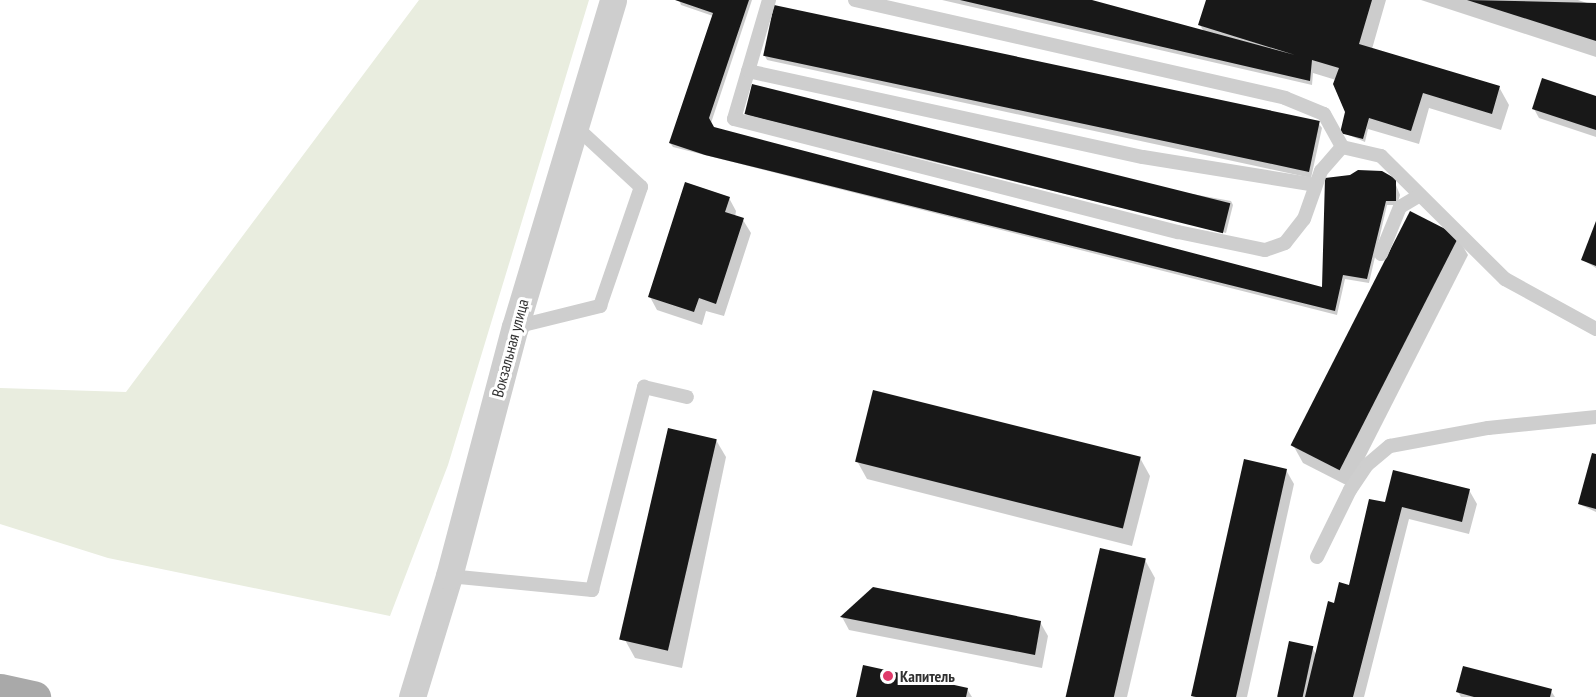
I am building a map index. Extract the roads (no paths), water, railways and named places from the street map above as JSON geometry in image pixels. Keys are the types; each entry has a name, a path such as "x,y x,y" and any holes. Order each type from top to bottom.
{"main road":[{"path":"0,690 34,697"}],"street":[{"name":"Вокзальная улица","path":"412,697 449,576 515,327 613,0"}],"lane":[{"path":"769,0 734,119 1265,250 1285,243 1304,219 1321,171 1342,147"},
{"path":"855,0 1285,98 1324,114 1342,147 1381,156 1505,279 1596,329"},
{"path":"748,71 1143,157 1315,185"},
{"path":"515,327 600,306 641,187 575,126"},
{"path":"1381,254 1400,207 1420,195"},
{"path":"449,576 592,590 644,387 687,397"},
{"path":"1317,556 1350,490 1367,465 1390,446 1488,428 1596,417"}],"place":[{"name":"Капитель","path":"888,676"}]}
